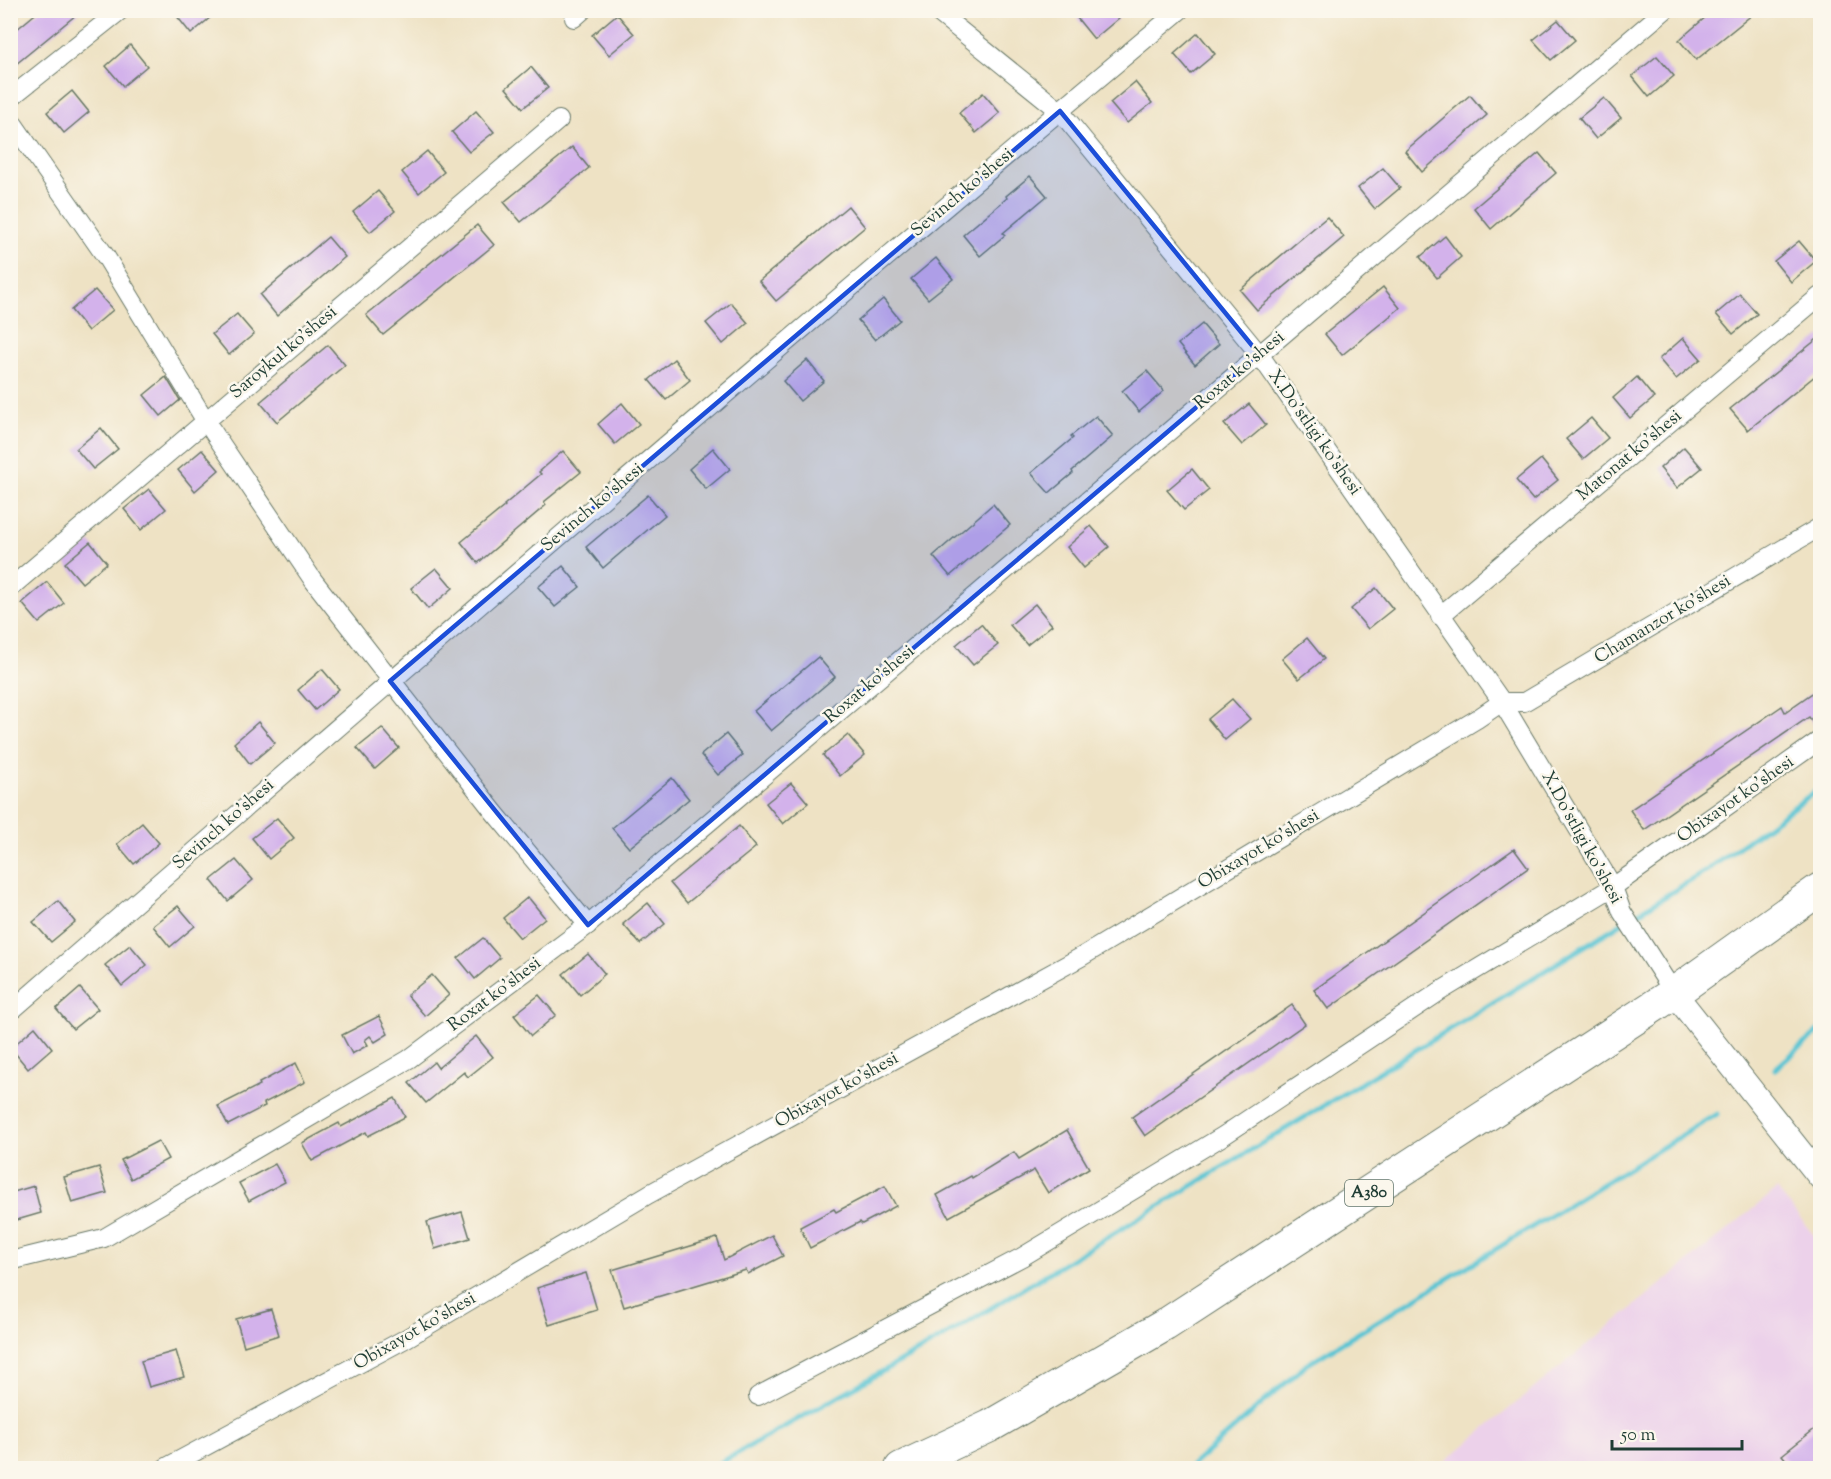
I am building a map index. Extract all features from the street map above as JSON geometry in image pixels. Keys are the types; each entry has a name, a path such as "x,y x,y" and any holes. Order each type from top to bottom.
{"highway":[{"name":"A380","path":"901,1468 990,1426 1165,1325 1674,993 1821,889"}],"street":[{"path":"10,98 121,10"},
{"name":"X.Do'stligi ko'shesi","path":"935,10 1060,111 1259,354 1502,702 1613,887 1622,912 1674,993"},
{"name":"Sevinch ko'shesi","path":"10,1012 390,681 1180,10"},
{"name":"Roxat ko'shesi","path":"10,1261 104,1238 409,1059 588,925 1665,10"},
{"path":"10,119 106,257 206,420 313,580 494,812 588,925"},
{"name":"Saroykul ko'shesi","path":"10,588 559,120"},
{"name":"Matonat ko'shesi","path":"1440,616 1821,296"},
{"name":"Chamanzor ko'shesi","path":"1502,702 1524,702 1821,527"},
{"name":"Obixayot ko'shesi","path":"165,1468 405,1339 649,1194 1081,957 1502,702"},
{"name":"Obixayot ko'shesi","path":"758,1396 1022,1257 1223,1136 1439,992 1613,887 1821,740"},
{"path":"1674,993 1821,1177"}],"highlighted area":[{"path":"1060,111 1259,354 588,925 390,681"}],"shaded area":[{"path":"1777,1189 1820,1243 1820,1468 1437,1468"}],"building":[{"path":"40,10 82,10 10,69 10,35"},
{"path":"172,10 219,10 191,34"},
{"path":"1086,10 1112,10 1119,18 1094,39 1077,18"},
{"path":"1714,10 1758,10 1696,60 1679,40"},
{"path":"617,14 634,34 609,55 592,35"},
{"path":"1558,20 1575,40 1551,60 1533,40"},
{"path":"1198,33 1215,54 1191,74 1174,54"},
{"path":"130,45 147,66 123,86 106,66"},
{"path":"1657,56 1674,76 1649,97 1632,76"},
{"path":"531,67 548,88 523,108 506,88"},
{"path":"1135,82 1152,103 1127,123 1110,103"},
{"path":"72,91 89,112 64,133 47,112"},
{"path":"983,93 1000,113 976,133 959,113"},
{"path":"1470,95 1487,115 1422,172 1405,151"},
{"path":"1604,98 1621,118 1596,139 1579,118"},
{"path":"476,111 494,132 469,152 452,132"},
{"path":"572,147 589,168 521,222 504,202"},
{"path":"427,151 444,172 419,193 402,172"},
{"path":"1539,153 1556,173 1491,229 1474,208"},
{"path":"1383,168 1400,188 1375,209 1358,188"},
{"path":"1030,176 1047,196 980,256 963,235"},
{"path":"378,191 395,211 370,232 353,212"},
{"path":"848,206 865,227 776,301 759,281"},
{"path":"1327,217 1344,237 1257,310 1240,290"},
{"path":"477,225 494,245 383,335 366,315"},
{"path":"1445,236 1461,257 1437,278 1420,257"},
{"path":"328,237 345,257 277,316 260,295"},
{"path":"1799,241 1816,261 1791,282 1774,261"},
{"path":"936,258 953,279 928,299 911,279"},
{"path":"1383,287 1400,308 1342,355 1325,334"},
{"path":"95,290 113,310 88,331 71,310"},
{"path":"1740,294 1757,314 1733,334 1716,314"},
{"path":"883,299 900,320 875,340 858,320"},
{"path":"731,303 748,323 723,344 706,323"},
{"path":"237,314 254,334 229,355 212,334"},
{"path":"1202,324 1219,344 1195,365 1178,344"},
{"path":"1821,336 1821,371 1748,430 1730,409"},
{"path":"1683,338 1701,359 1676,379 1659,359"},
{"path":"328,345 345,365 277,422 260,402"},
{"path":"674,359 690,380 666,400 649,380"},
{"path":"807,360 824,381 800,401 783,381"},
{"path":"1147,371 1164,391 1139,412 1122,391"},
{"path":"166,377 180,400 161,416 144,395"},
{"path":"1637,377 1654,398 1630,418 1613,398"},
{"path":"622,403 639,424 615,444 598,424"},
{"path":"1249,404 1266,425 1242,445 1224,424"},
{"path":"1096,416 1113,436 1049,493 1031,473"},
{"path":"1591,418 1608,438 1583,459 1566,439"},
{"path":"101,428 118,449 93,469 76,449"},
{"path":"1684,447 1702,468 1677,488 1660,468"},
{"path":"713,448 730,469 706,489 689,469"},
{"path":"202,450 219,470 195,491 178,470"},
{"path":"563,451 581,472 544,502 546,505 478,563 461,542 541,474 539,472"},
{"path":"1541,459 1558,480 1533,500 1516,480"},
{"path":"1192,469 1209,490 1184,510 1167,490"},
{"path":"149,489 166,509 141,530 124,509"},
{"path":"648,495 665,515 603,568 586,547"},
{"path":"993,504 1010,525 950,576 933,556"},
{"path":"1091,526 1109,547 1084,568 1067,547"},
{"path":"90,542 107,563 82,583 65,563"},
{"path":"563,566 580,587 555,607 538,587"},
{"path":"436,568 453,588 428,609 411,588"},
{"path":"47,582 64,603 39,623 22,603"},
{"path":"1376,588 1393,609 1368,629 1351,609"},
{"path":"1035,604 1052,625 1027,645 1010,625"},
{"path":"981,624 998,645 973,665 956,645"},
{"path":"1307,638 1324,659 1299,679 1282,659"},
{"path":"818,657 835,677 771,731 754,711"},
{"path":"322,669 339,689 315,710 298,690"},
{"path":"1821,687 1821,729 1817,729 1809,717 1644,830 1630,810 1782,706 1785,712"},
{"path":"1232,699 1250,719 1225,740 1208,719"},
{"path":"258,722 275,743 250,764 234,743"},
{"path":"382,728 399,748 375,769 357,748"},
{"path":"726,734 743,755 718,775 701,755"},
{"path":"848,735 865,755 840,776 823,755"},
{"path":"672,778 689,799 629,848 612,828"},
{"path":"791,783 808,803 783,824 766,803"},
{"path":"277,818 294,838 269,859 252,838"},
{"path":"142,823 159,843 134,864 117,844"},
{"path":"739,826 756,847 687,903 670,883"},
{"path":"1514,849 1528,868 1328,1009 1314,990"},
{"path":"236,860 253,880 228,901 211,880"},
{"path":"528,897 545,918 520,938 503,918"},
{"path":"58,901 75,922 51,942 33,922"},
{"path":"648,903 665,924 640,944 623,924"},
{"path":"178,906 195,926 170,947 153,926"},
{"path":"483,938 500,958 475,979 458,958"},
{"path":"130,945 147,965 122,986 105,965"},
{"path":"588,954 605,974 580,995 563,974"},
{"path":"432,975 449,995 425,1016 407,995"},
{"path":"80,988 98,1009 73,1029 56,1009"},
{"path":"539,995 556,1015 531,1036 514,1015"},
{"path":"1292,1005 1305,1024 1145,1136 1132,1117"},
{"path":"379,1016 388,1034 375,1042 370,1036 365,1040 368,1045 352,1054 342,1035"},
{"path":"35,1027 52,1048 28,1069 11,1048"},
{"path":"476,1036 493,1057 468,1077 464,1072 426,1103 409,1083 434,1062 438,1068"},
{"path":"296,1063 305,1082 228,1125 218,1106 260,1085 259,1083"},
{"path":"395,1098 405,1117 368,1136 366,1132 312,1161 302,1143 339,1123 341,1127"},
{"path":"1067,1130 1089,1168 1048,1193 1034,1170 949,1217 937,1195 971,1176 972,1178 1014,1152 1019,1159"},
{"path":"158,1141 168,1159 131,1179 121,1160"},
{"path":"275,1164 285,1182 249,1201 239,1183"},
{"path":"99,1167 107,1193 72,1203 64,1177"},
{"path":"34,1186 41,1213 10,1222 10,1193"},
{"path":"885,1186 896,1206 810,1248 800,1227 834,1209 836,1212"},
{"path":"462,1212 470,1238 435,1249 427,1222"},
{"path":"772,1235 783,1256 748,1274 746,1270 624,1307 612,1270 717,1238 724,1260"},
{"path":"586,1273 597,1310 549,1325 537,1288"},
{"path":"271,1309 279,1335 244,1346 236,1319"},
{"path":"176,1351 184,1377 149,1387 141,1361"},
{"path":"1821,1424 1821,1468 1793,1468 1782,1455"}],"waterway":[{"path":"711,1468 940,1339 1460,1023 1703,873 1820,788"},
{"path":"1775,1069 1820,1030"},
{"path":"1189,1468 1306,1365 1717,1114"}]}
